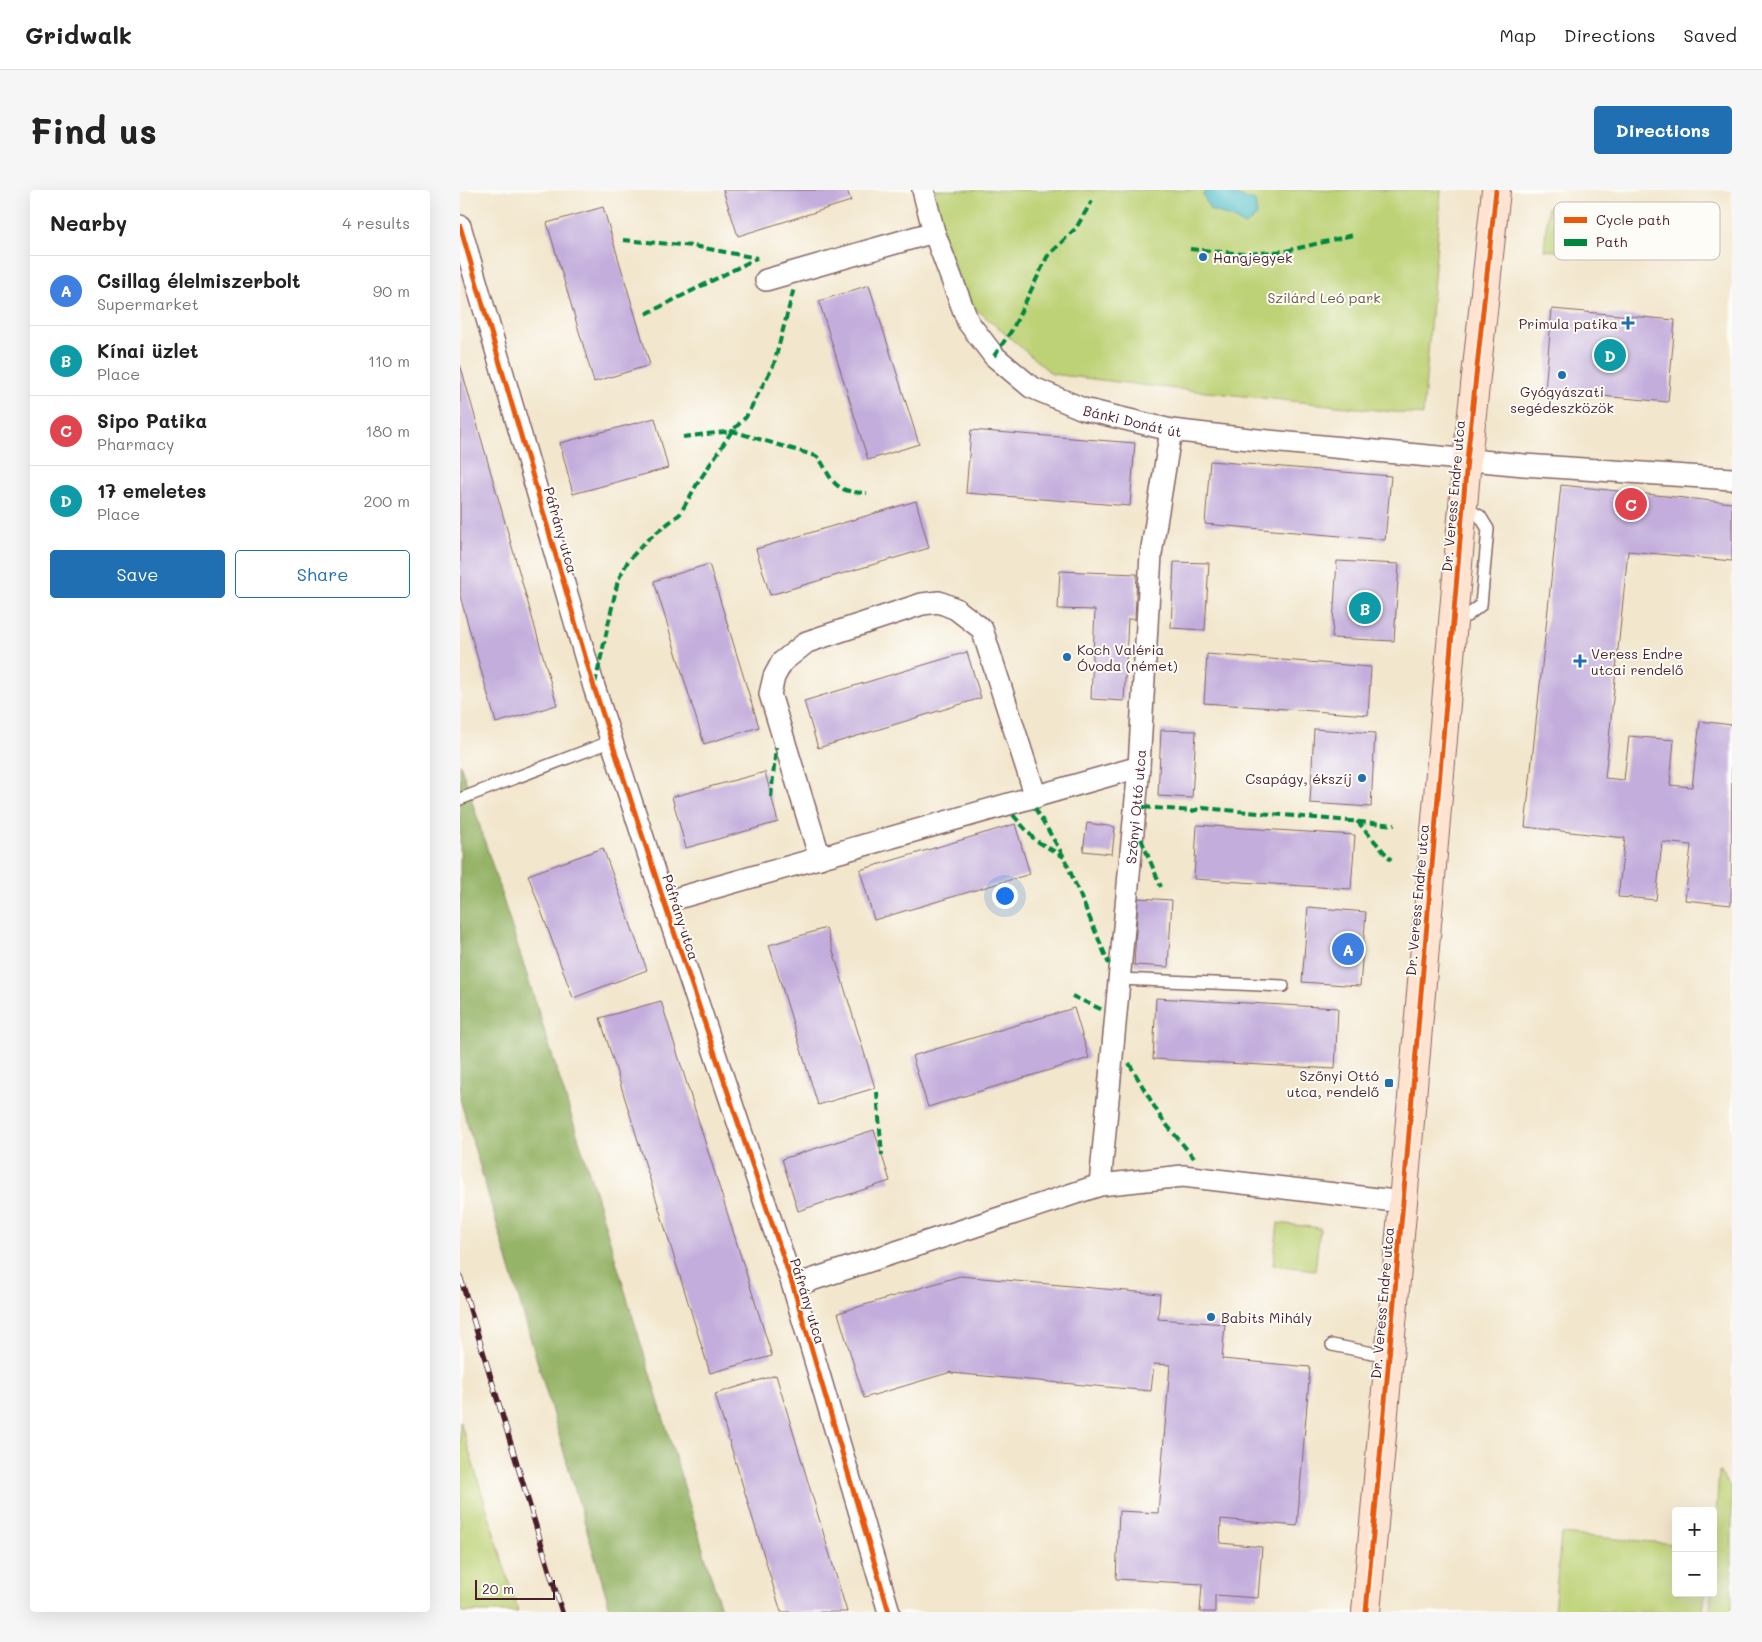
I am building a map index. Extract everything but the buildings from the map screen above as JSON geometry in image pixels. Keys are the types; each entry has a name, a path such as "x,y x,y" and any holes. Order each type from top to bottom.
{"street":[{"name":"Bánki Donát út","path":"923,190 934,232 968,322 994,356 1016,375 1032,387 1082,409 1171,430 1302,445 1467,460 1732,479"},
{"name":"Dr. Veress Endre utca","path":"1366,1612 1467,460 1496,190"},
{"name":"Páfrány utca","path":"460,226 592,678 664,902 793,1286 889,1612"},
{"path":"766,280 934,232"},
{"name":"Szőnyi Ottó utca","path":"1100,1185 1139,767 1152,554 1171,430"},
{"path":"820,858 770,694 774,677 782,662 807,642 922,604 939,602 956,609 982,630 1036,796"},
{"path":"664,902 1139,767"},
{"path":"793,1286 1100,1185 1183,1176 1403,1202"}],"lane":[{"path":"460,799 612,741"},
{"path":"1119,979 1283,986"},
{"path":"1332,1345 1388,1356"}],"green space":[{"name":"Szilárd Leó park","path":"932,190 1441,190 1423,415 1052,374 967,301 944,237"},
{"path":"1548,207 1554,207 1554,251 1544,250"},
{"path":"460,763 590,1175 722,1612 611,1612 460,1099"},
{"path":"1278,1223 1320,1228 1315,1270 1273,1265"},
{"path":"460,1421 518,1612 460,1612"},
{"path":"1719,1471 1732,1490 1732,1612 1710,1612 1711,1597 1717,1597 1717,1507"},
{"path":"1561,1534 1672,1544 1672,1597 1705,1597 1703,1612 1554,1612"}],"water":[{"path":"1208,190 1226,190 1255,201 1257,216 1245,225 1210,210 1203,194"}],"railway":[{"path":"460,1276 562,1612"}],"marked path":[{"path":"994,356 1012,330 1047,257 1076,228 1092,201"},
{"path":"1190,249 1244,254 1286,251 1353,235"},
{"path":"623,240 693,246 757,258"},
{"path":"646,314 757,258"},
{"path":"595,684 618,580 628,561 647,540 680,514 697,484 732,431 746,417 774,364 794,288"},
{"path":"683,437 732,431 816,456 839,487 849,491 867,493"},
{"path":"771,797 776,747"},
{"path":"1143,807 1192,811 1203,808 1395,825"},
{"path":"1035,808 1064,857 1109,964"},
{"path":"1013,815 1035,840 1064,857"},
{"path":"1357,821 1391,860"},
{"path":"1141,839 1161,887"},
{"path":"1072,996 1105,1011"},
{"path":"1129,1063 1161,1118 1194,1158"},
{"path":"877,1092 882,1155"}],"cycle path":[{"path":"1366,1612 1467,460 1496,190"},
{"path":"460,226 594,687 793,1286 889,1612"}],"place":[{"name":"Hangjegyek","path":"1203,257"},
{"name":"Primula patika","path":"1628,323"},
{"name":"17 emeletes","path":"1610,355"},
{"name":"Gyógyászati segédeszközök","path":"1562,375"},
{"name":"Sipo Patika","path":"1631,504"},
{"name":"Kínai üzlet","path":"1365,608"},
{"name":"Koch Valéria Óvoda (német)","path":"1067,657"},
{"name":"Veress Endre utcai rendelő","path":"1580,661"},
{"name":"Csapágy, ékszíj","path":"1362,778"},
{"name":"Csillag élelmiszerbolt","path":"1348,949"},
{"name":"Szőnyi Ottó utca, rendelő","path":"1389,1083"},
{"name":"Babits Mihály","path":"1211,1317"}]}
